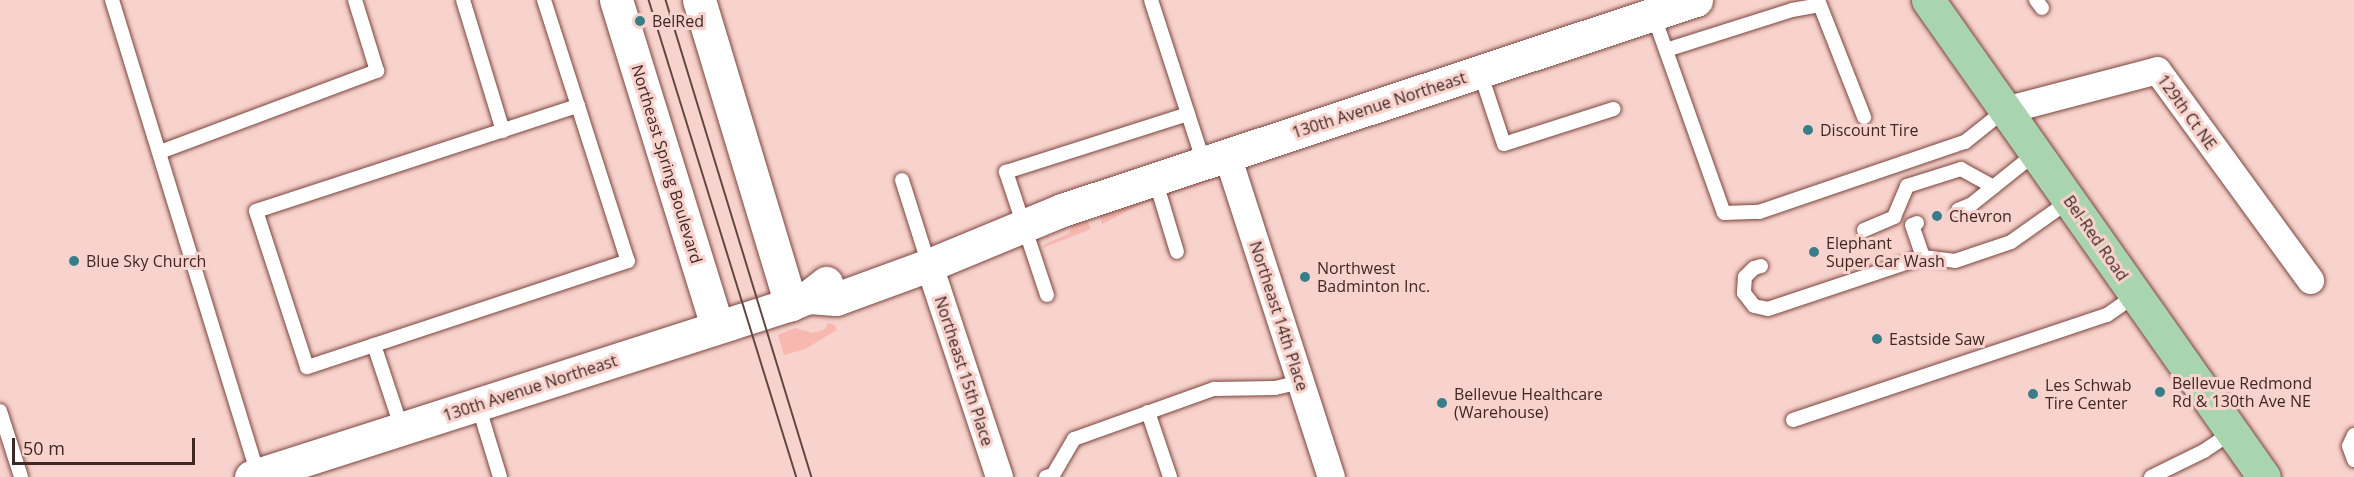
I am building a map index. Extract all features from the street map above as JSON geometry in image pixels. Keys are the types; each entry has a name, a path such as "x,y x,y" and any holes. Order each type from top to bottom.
{"main road":[{"name":"Bel-Red Road","path":"1928,0 2264,477"}],"street":[{"name":"Northeast Spring Boulevard","path":"616,0 717,327"},
{"path":"699,0 800,300"},
{"name":"130th Avenue Northeast","path":"254,476 800,300 829,279 927,257 1676,5"},
{"name":"129th Ct NE","path":"2005,110 2157,70 2310,280"},
{"name":"Northeast 14th Place","path":"1215,159 1300,382 1331,477"},
{"name":"Northeast 15th Place","path":"927,257 999,477"}],"lane":[{"path":"112,0 160,152 254,476"},
{"path":"160,152 377,71 355,0"},
{"path":"463,0 503,131"},
{"path":"544,0 628,261 307,367 256,211 578,106"},
{"path":"1151,0 1188,114 1215,159"},
{"path":"1666,50 1819,3 1864,117"},
{"path":"1676,5 1666,50 1724,213 1759,212 1965,142 2005,110"},
{"path":"1480,72 1504,144 1614,109"},
{"path":"1047,295 1006,172 1188,114"},
{"path":"1958,210 1972,204 2036,153"},
{"path":"1864,230 1894,217 1907,186 1961,169 1993,187"},
{"path":"1155,179 1177,252"},
{"path":"902,180 927,257"},
{"path":"1761,266 1754,268 1745,277 1744,293 1754,306 1768,309 1923,257 1954,261 2011,242 2069,201"},
{"path":"1917,223 1912,225 1923,257"},
{"path":"1793,420 2107,315 2136,295"},
{"path":"374,345 402,429"},
{"path":"1046,477 1053,475 1074,439 1214,388 1275,387 1300,382"},
{"path":"478,405 500,477"},
{"path":"0,411 21,477"},
{"path":"1148,412 1170,477"},
{"path":"2151,477 2204,451 2232,432"},
{"path":"2354,435 2349,446 2354,460"}],"shaded area":[{"path":"1213,176 1221,177 1141,204 1102,224 1099,213"},
{"path":"1086,218 1091,229 1043,248 1045,244 1068,234 1074,224"},
{"path":"828,323 835,325 837,330 805,349 784,355 778,335 795,328 813,333 825,329"}],"tram line":[{"path":"649,0 797,477"},
{"path":"666,0 812,477"}],"place":[{"name":"BelRed","path":"640,21"},
{"name":"Discount Tire","path":"1808,130"},
{"name":"Chevron","path":"1937,216"},
{"name":"Elephant Super Car Wash","path":"1814,252"},
{"name":"Blue Sky Church","path":"74,261"},
{"name":"Northwest Badminton Inc.","path":"1305,277"},
{"name":"Eastside Saw","path":"1877,339"},
{"name":"Bellevue Redmond Rd & 130th Ave NE","path":"2160,392"},
{"name":"Les Schwab Tire Center","path":"2033,394"},
{"name":"Bellevue Healthcare (Warehouse)","path":"1442,403"}]}
